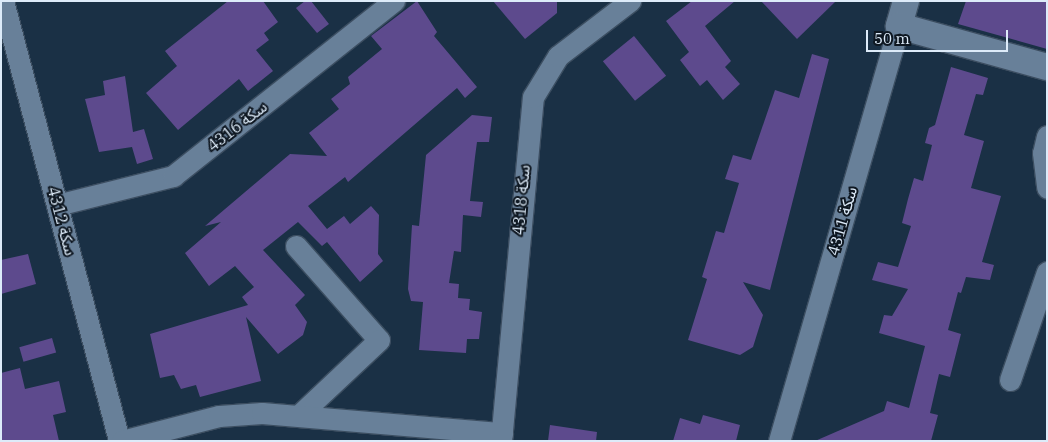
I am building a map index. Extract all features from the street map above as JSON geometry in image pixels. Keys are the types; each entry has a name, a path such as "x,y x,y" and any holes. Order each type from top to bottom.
{"street":[{"name":"سكة 4312","path":"3,1 120,441"},
{"name":"سكة 4316","path":"57,205 173,176 394,1"},
{"name":"سكة 4318","path":"502,437 533,97 558,56 630,1"},
{"name":"سكة 4311","path":"779,441 906,1"},
{"path":"899,26 1047,67"},
{"path":"1047,136 1043,153 1047,188"},
{"path":"296,246 379,340 299,415"},
{"path":"1010,380 1047,272"},
{"path":"120,441 220,416 299,415 502,437"}],"building":[{"path":"228,1 263,1 278,22 264,33 269,40 256,50 273,71 248,91 239,79 178,130 146,93 177,66 165,51"},
{"path":"305,1 311,1 329,24 317,33 296,8"},
{"path":"417,1 437,32 434,36 477,87 465,98 457,88 348,182 345,177 308,206 327,229 344,216 350,224 371,206 379,215 378,254 383,261 360,282 327,242 322,246 298,222 263,250 305,295 295,305 307,322 303,335 278,354 246,317 261,381 200,397 196,385 181,389 174,375 160,378 150,334 248,305 242,297 254,287 235,266 209,286 185,253 221,222 205,226 290,154 327,156 309,133 339,109 331,99 350,84 348,77 382,49 371,36"},
{"path":"493,1 557,1 557,13 525,39"},
{"path":"692,1 735,1 705,26 731,61 725,67 740,84 723,100 707,80 700,86 680,60 689,52 666,21"},
{"path":"761,1 836,1 797,39"},
{"path":"966,1 1047,1 1047,49 958,24"},
{"path":"634,36 666,76 635,101 603,61"},
{"path":"812,54 829,59 770,290 743,282 763,315 753,347 740,355 688,340 707,279 702,277 716,231 724,233 739,183 725,179 733,155 751,160 775,90 799,98"},
{"path":"951,67 988,78 983,95 976,94 964,135 984,141 971,188 1001,196 982,262 994,265 990,280 966,277 961,293 958,292 948,330 961,334 950,377 939,374 930,413 938,415 931,441 815,441 884,411 887,401 909,408 925,346 879,333 884,315 892,316 908,289 872,280 878,262 898,267 911,226 902,223 908,199 914,178 923,181 932,145 925,143 929,128 935,125"},
{"path":"125,76 133,132 144,129 153,159 137,164 132,147 99,152 85,99 105,95 103,81"},
{"path":"472,115 492,117 489,142 477,142 470,201 483,202 481,217 463,215 461,252 454,251 449,283 459,284 458,298 470,299 469,310 482,312 479,339 467,339 466,353 419,350 423,302 411,301 408,289 412,225 419,226 426,155"},
{"path":"28,254 36,284 1,294 1,260"},
{"path":"52,338 56,352 23,362 19,347"},
{"path":"20,368 25,389 59,381 66,412 53,415 59,441 1,441 1,373"},
{"path":"703,415 740,425 736,441 673,441 680,418 700,424"},
{"path":"550,425 597,432 596,441 548,441"}]}
